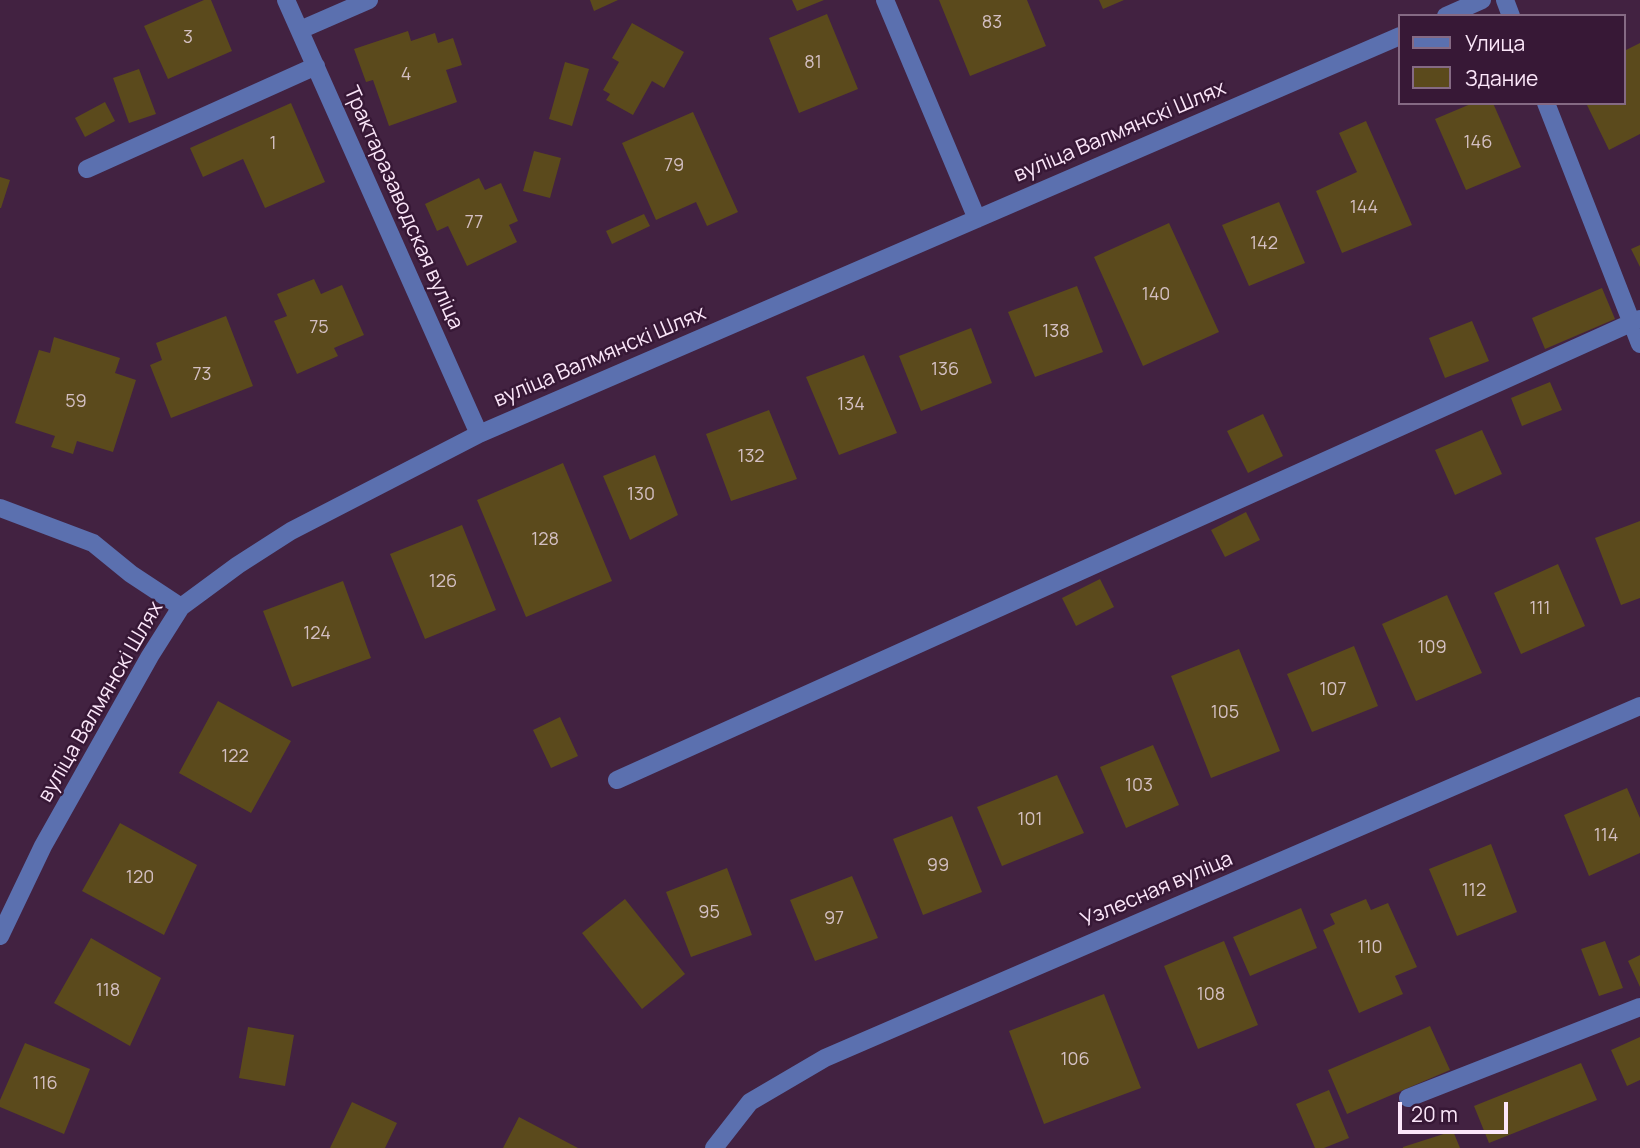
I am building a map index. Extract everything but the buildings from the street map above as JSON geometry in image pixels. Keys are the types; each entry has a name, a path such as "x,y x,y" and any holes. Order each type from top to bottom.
{"street":[{"name":"Трактаразаводская вуліца","path":"286,0 478,434"},
{"path":"300,30 369,0"},
{"path":"886,0 977,219"},
{"path":"1450,14 1482,0"},
{"name":"вуліца Валмянскі Шлях","path":"0,936 43,846 150,656 181,607 237,565 291,531 478,434 1398,37"},
{"path":"87,169 316,66"},
{"path":"1547,105 1636,321 1640,344"},
{"path":"617,780 1636,321"},
{"path":"0,508 93,543 131,574 181,607"},
{"name":"Узлесная вуліца","path":"714,1148 750,1102 825,1058 1640,706"},
{"path":"1408,1098 1640,1007"}]}
